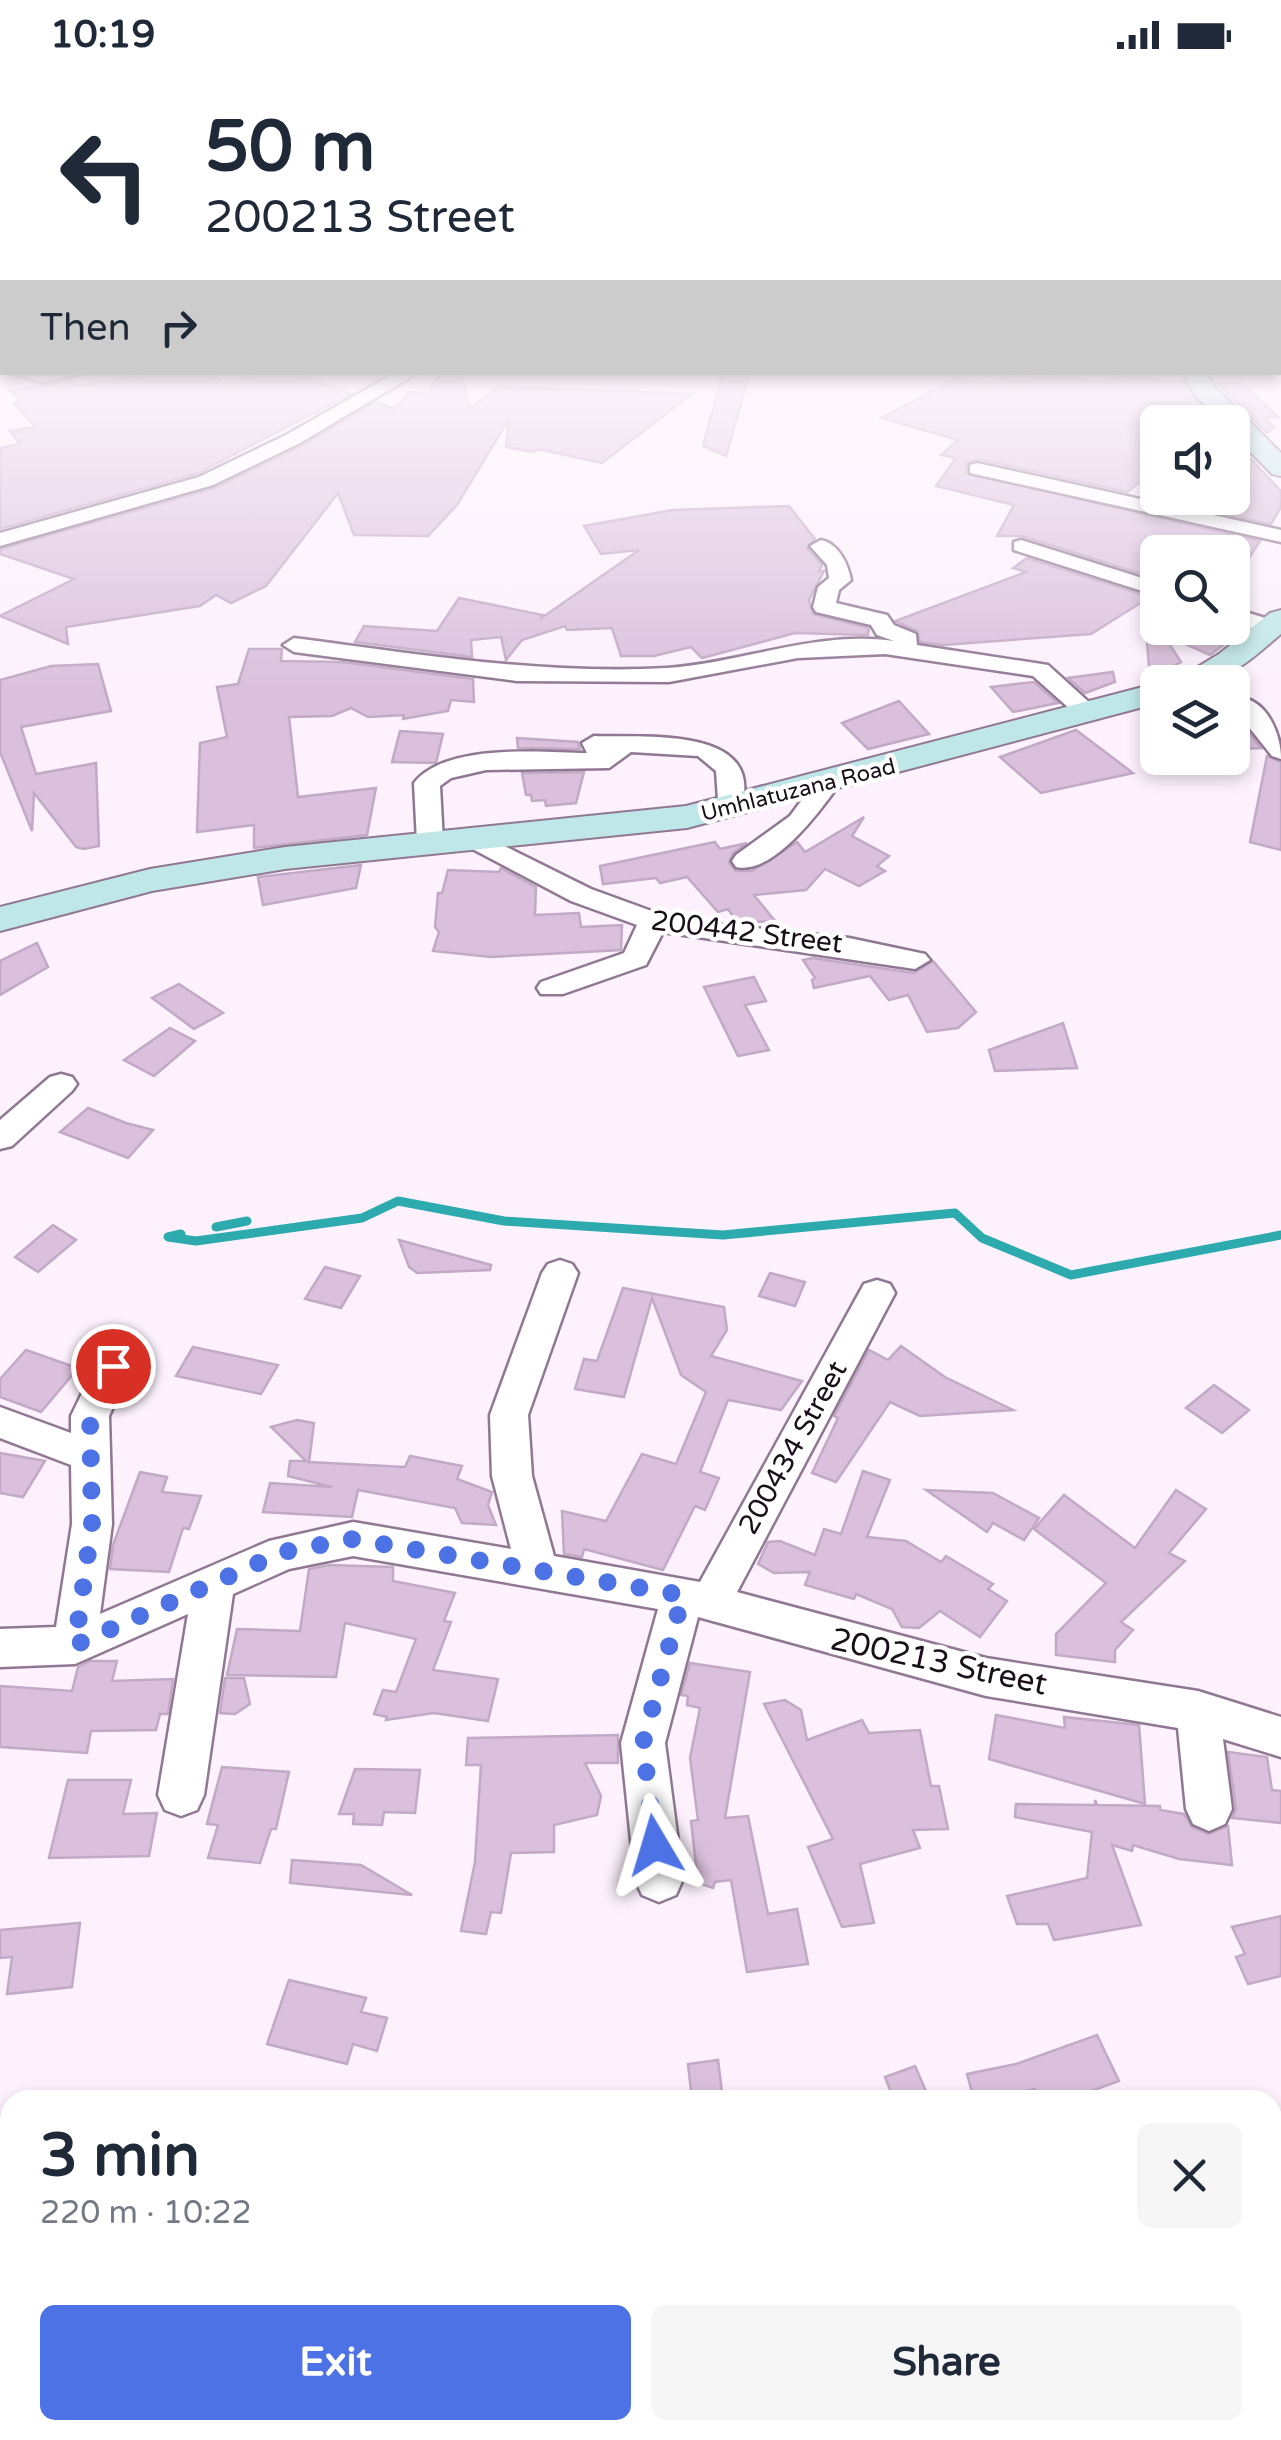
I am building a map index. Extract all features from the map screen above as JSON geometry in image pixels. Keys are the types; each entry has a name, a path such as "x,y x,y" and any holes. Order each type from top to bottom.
{"street":[{"path":"0,540 206,480 232,468"},
{"path":"977,468 1281,536"},
{"path":"821,546 837,564 840,580 829,586 824,607 879,620 885,630 908,639 904,650"},
{"path":"1020,546 1140,584"},
{"path":"1250,618 1276,623"},
{"path":"1221,665 1276,623"},
{"path":"294,645 517,674 631,675 668,675 798,651 904,650 1040,670 1089,713"},
{"name":"Umhlatuzana Road","path":"0,919 150,880 341,850 648,823 728,808 1140,698"},
{"path":"1250,706 1281,714"},
{"path":"1250,717 1281,752"},
{"path":"430,842 426,783 435,774 494,762 609,760 619,751 600,752 594,742 705,749 728,768 732,795 728,808"},
{"path":"746,860 799,822 827,783"},
{"name":"200442 Street","path":"474,838 565,889 653,922 770,939 866,946 916,960"},
{"path":"552,988 636,958 653,922"},
{"path":"0,1138 62,1084"},
{"path":"538,1572 512,1476 509,1415 560,1273"},
{"name":"200434 Street","path":"696,1599 877,1293"},
{"path":"75,1645 92,1524 90,1416 113,1366"},
{"path":"0,1422 90,1456"},
{"name":"200213 Street","path":"0,1648 75,1645 283,1552 353,1539 696,1599 986,1677 1198,1711 1281,1737"},
{"path":"181,1795 214,1580"},
{"path":"659,1879 643,1743 696,1599"},
{"path":"1198,1711 1208,1810"}],"building":[{"path":"0,468 208,468 198,473 0,529"},
{"path":"257,468 480,468 457,505 428,536 354,535 338,493 266,586 231,603 216,595 200,606 66,627 68,644 0,616 74,579 0,554 0,549 215,488"},
{"path":"949,468 967,468 966,473 1234,535 1140,535 1140,573 1022,536 997,536 1014,505 936,486"},
{"path":"1017,468 1140,468 1140,482 1127,492"},
{"path":"1250,468 1259,468 1281,491 1281,507 1271,524 1229,515 1250,515"},
{"path":"789,506 815,539 807,548 822,565 819,571 824,571 809,600 813,614 869,628 868,635 795,633 702,658 691,647 654,656 621,656 612,628 567,630 565,626 522,640 506,660 501,637 471,640 472,657 355,642 364,626 437,631 459,598 543,615 540,619 639,550 601,554 584,526 673,510"},
{"path":"1250,539 1260,541 1250,556"},
{"path":"1027,558 1140,594 1140,603 1091,634 943,645 920,642 917,631 895,621 1026,572 1013,568"},
{"path":"1147,645 1170,645 1181,662 1176,665 1149,665"},
{"path":"1188,645 1223,645 1210,655"},
{"path":"249,649 282,649 281,661 342,662 473,679 474,702 451,700 448,711 403,719 404,715 368,717 351,708 332,716 289,717 298,797 376,788 367,835 254,848 254,825 197,832 200,743 227,737 217,687 238,684"},
{"path":"98,664 111,711 21,727 36,774 96,763 99,846 83,849 76,847 34,793 32,831 0,752 0,680 51,666"},
{"path":"1113,672 1115,682 1085,693 1068,678"},
{"path":"1034,682 1058,703 1013,712 991,687"},
{"path":"899,701 929,734 868,749 842,723"},
{"path":"1076,730 1133,773 1041,793 1000,757"},
{"path":"400,731 443,734 436,763 392,762"},
{"path":"1250,734 1261,748 1250,748"},
{"path":"517,738 578,742 580,749 518,748"},
{"path":"1267,756 1281,762 1281,850 1250,842"},
{"path":"584,772 576,803 546,806 545,800 532,801 531,795 526,795 522,773"},
{"path":"864,817 852,836 889,856 877,866 885,871 859,886 825,869 806,890 754,895 775,921 738,923 728,909 718,912 687,877 660,883 656,878 603,884 600,866 715,842 720,849 747,843 733,853 729,863 736,871 752,871 797,842 805,852"},
{"path":"361,865 356,888 263,905 258,877"},
{"path":"501,868 536,887 535,915 579,913 581,927 622,925 621,950 491,957 433,951 439,932 435,927 438,893 442,893 448,870 499,872"},
{"path":"37,943 48,967 0,995 0,961"},
{"path":"812,958 914,973 933,961 976,1012 958,1028 927,1032 908,995 889,1000 870,976 814,988 815,978 803,960"},
{"path":"754,977 766,1001 745,1005 769,1050 738,1056 704,987"},
{"path":"179,984 223,1013 194,1029 152,998"},
{"path":"1063,1023 1077,1068 995,1071 989,1050"},
{"path":"170,1028 195,1041 154,1076 124,1060"},
{"path":"88,1108 153,1130 128,1158 60,1132"},
{"path":"53,1225 76,1240 38,1272 15,1257"},
{"path":"399,1240 491,1265 490,1270 417,1273 409,1267"},
{"path":"325,1267 360,1276 341,1308 305,1299"},
{"path":"770,1273 805,1282 795,1306 759,1296"},
{"path":"623,1288 724,1307 727,1330 711,1356 802,1381 781,1410 728,1400 700,1472 719,1478 705,1510 695,1506 663,1570 584,1549 582,1557 564,1554 562,1511 606,1521 642,1454 676,1464 706,1392 681,1375 652,1298 624,1397 575,1389 584,1359 597,1361"},
{"path":"901,1346 945,1377 1013,1410 920,1416 890,1402 836,1482 812,1473 838,1418 834,1416 869,1350 888,1360"},
{"path":"193,1347 278,1365 261,1394 176,1376"},
{"path":"26,1350 78,1368 41,1412 0,1397 0,1379"},
{"path":"1214,1385 1249,1410 1222,1433 1186,1408"},
{"path":"297,1420 314,1423 309,1462 405,1467 410,1456 462,1466 457,1479 492,1492 488,1505 496,1525 462,1523 455,1508 358,1490 352,1517 263,1512 270,1483 332,1487 288,1476 290,1461 306,1461 271,1427"},
{"path":"0,1453 45,1461 23,1497 0,1493"},
{"path":"863,1471 890,1480 867,1537 906,1541 941,1562 946,1556 993,1584 988,1589 1007,1601 980,1637 940,1611 919,1628 902,1627 892,1609 856,1594 854,1599 805,1585 810,1572 774,1573 758,1564 768,1542 780,1541 815,1555 824,1529 841,1534"},
{"path":"140,1472 167,1477 162,1492 201,1496 189,1529 183,1528 169,1572 110,1569 113,1545"},
{"path":"926,1490 993,1493 1039,1518 1024,1540 993,1523 987,1532"},
{"path":"1176,1490 1206,1509 1169,1553 1185,1561 1121,1622 1133,1630 1115,1650 1115,1662 1056,1655 1056,1634 1106,1583 1034,1529 1064,1495 1135,1548"},
{"path":"329,1565 393,1567 393,1581 455,1593 444,1621 451,1622 433,1670 498,1679 488,1721 434,1713 386,1720 387,1717 374,1714 383,1690 396,1692 416,1639 345,1623 336,1677 227,1675 237,1629 300,1631 309,1569"},
{"path":"90,1661 117,1661 112,1681 173,1679 168,1714 160,1714 156,1730 91,1731 87,1753 0,1747 0,1686 72,1691 78,1667"},
{"path":"690,1663 750,1672 725,1818 748,1816 768,1914 797,1909 808,1964 747,1972 731,1880 715,1882 713,1888 698,1883 691,1821 698,1820 690,1758 700,1708 687,1705 688,1696 681,1695"},
{"path":"225,1678 244,1678 250,1704 235,1714 220,1713"},
{"path":"785,1700 801,1710 807,1740 862,1720 869,1733 920,1730 931,1786 939,1786 948,1829 913,1830 920,1848 860,1864 874,1923 842,1927 808,1847 833,1839 764,1704"},
{"path":"996,1715 1065,1728 1064,1717 1139,1725 1145,1804 989,1759"},
{"path":"618,1735 618,1763 585,1763 601,1796 597,1815 554,1825 554,1852 511,1853 501,1913 491,1912 486,1934 461,1931 475,1862 481,1765 466,1765 468,1738"},
{"path":"1228,1752 1267,1757 1272,1790 1281,1791 1281,1823 1232,1818 1236,1809"},
{"path":"222,1767 289,1772 276,1829 271,1829 260,1863 208,1858 218,1825 207,1824"},
{"path":"355,1769 420,1770 415,1813 384,1812 382,1825 353,1824 354,1814 339,1814"},
{"path":"68,1780 131,1780 123,1814 157,1813 149,1856 49,1858"},
{"path":"1095,1800 1097,1805 1160,1806 1160,1810 1184,1814 1192,1827 1208,1834 1228,1826 1232,1865 1179,1859 1133,1845 1132,1851 1112,1845 1141,1925 1054,1940 1048,1924 1017,1924 1007,1896 1087,1878 1092,1832 1015,1817 1016,1804 1095,1805"},
{"path":"292,1860 361,1865 412,1895 290,1883"},
{"path":"1281,1916 1281,1976 1248,1984 1236,1957 1245,1954 1232,1927"},
{"path":"80,1923 72,1987 7,1994 12,1957 0,1958 0,1930"},
{"path":"289,1980 366,1998 361,2012 387,2018 377,2051 353,2044 347,2064 267,2044"},
{"path":"1097,2035 1119,2081 1094,2090 971,2090 967,2074 1016,2064"},
{"path":"718,2060 722,2090 691,2090 688,2064"},
{"path":"915,2066 926,2090 890,2090 885,2077"}],"waterway":[{"path":"181,1234 168,1237 196,1241 362,1218 398,1201 504,1221 723,1235 955,1213 982,1238 1071,1275 1281,1235"},
{"path":"216,1227 247,1221"}],"route":[{"path":"113,1366 90,1416 92,1524 75,1645 283,1552 353,1539 683,1595 643,1743 655,1845"}]}
